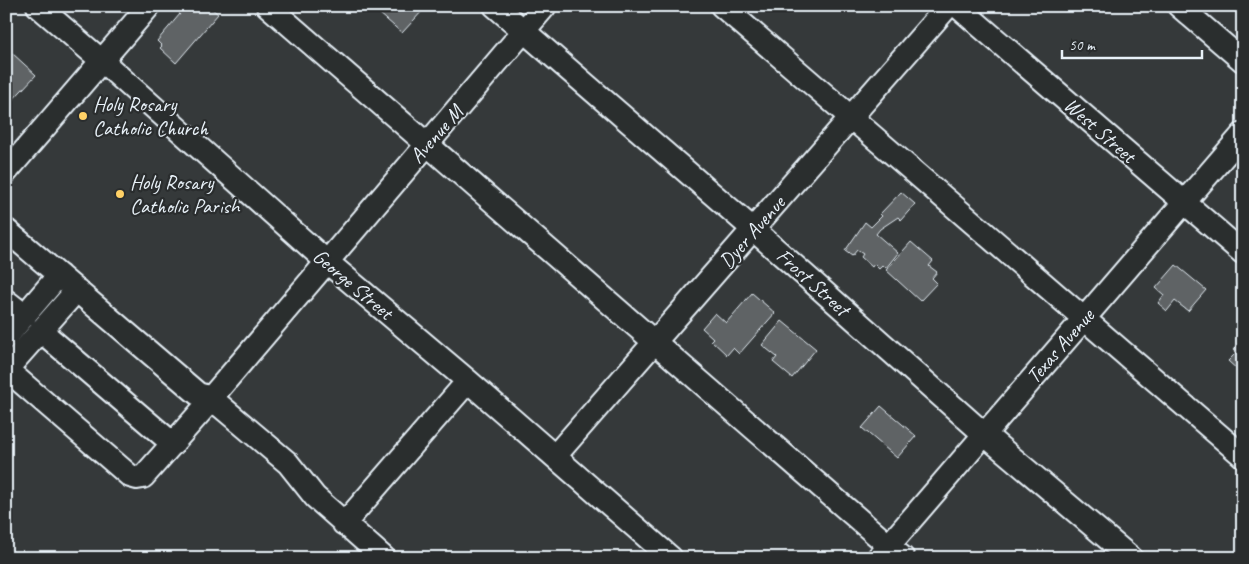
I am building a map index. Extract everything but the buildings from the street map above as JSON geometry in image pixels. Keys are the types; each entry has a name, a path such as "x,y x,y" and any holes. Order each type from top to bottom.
{"street":[{"name":"George Street","path":"38,6 326,262 555,456 658,554"},
{"path":"6,172 149,6"},
{"path":"268,6 656,343 890,554"},
{"name":"Frost Street","path":"495,6 754,230 984,434 1131,558"},
{"name":"Avenue M","path":"7,369 130,476 143,477 206,407 211,398 326,262 546,6"},
{"path":"722,6 1243,456"},
{"name":"Dyer Avenue","path":"555,456 656,343 948,6"},
{"name":"West Street","path":"957,6 1243,253"},
{"path":"1179,6 1243,61"},
{"name":"Texas Avenue","path":"890,554 984,434 1243,134"},
{"path":"6,230 198,394 211,398 288,463 315,498 384,558"},
{"path":"6,337 59,275"},
{"path":"7,369 77,290"},
{"path":"6,300 24,316"},
{"path":"41,331 173,444"},
{"path":"344,524 468,381"}],"place":[{"name":"Holy Rosary Catholic Church","path":"83,116"},
{"name":"Holy Rosary Catholic Parish","path":"120,194"}]}
